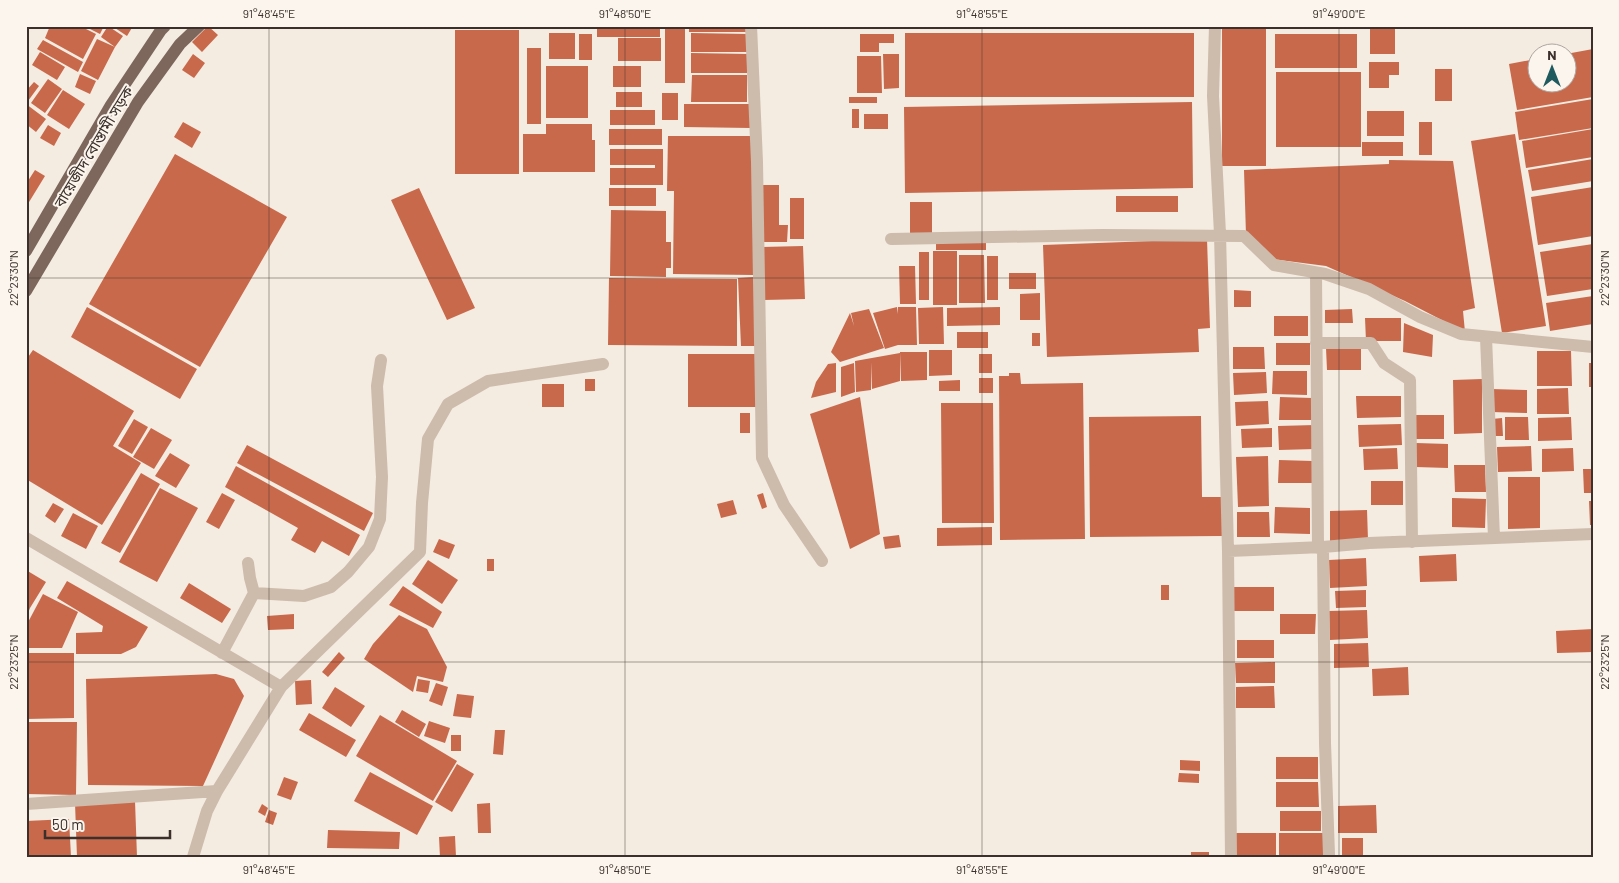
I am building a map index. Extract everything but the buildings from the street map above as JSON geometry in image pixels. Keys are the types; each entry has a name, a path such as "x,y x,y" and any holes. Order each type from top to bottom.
{"main road":[{"name":"বায়েজীদ বোস্তামী সড়ক","path":"26,251 110,105 165,26"},
{"name":"বায়েজীদ বোস্তামী সড়ক","path":"26,291 138,102 180,44 198,26"}],"street":[{"path":"751,26 758,182 762,458 784,505 822,561"},
{"path":"1215,26 1213,96 1220,234 1228,551 1231,857"},
{"path":"892,239 1220,234 1244,236 1274,265 1316,273 1369,289 1420,317 1461,334 1593,347"},
{"path":"1316,273 1320,548 1329,855"},
{"path":"1486,337 1494,538"},
{"path":"1316,343 1371,343 1384,363 1410,380 1412,542"},
{"path":"254,594 304,596 331,587 348,572 369,547 380,519 382,478 377,386 381,360"},
{"path":"193,857 207,811 217,791 280,686 420,552 428,439 448,404 488,381 603,364"},
{"path":"1228,551 1593,534"},
{"path":"26,538 280,686"},
{"path":"222,653 254,594 248,563"},
{"path":"26,804 217,791"}]}
